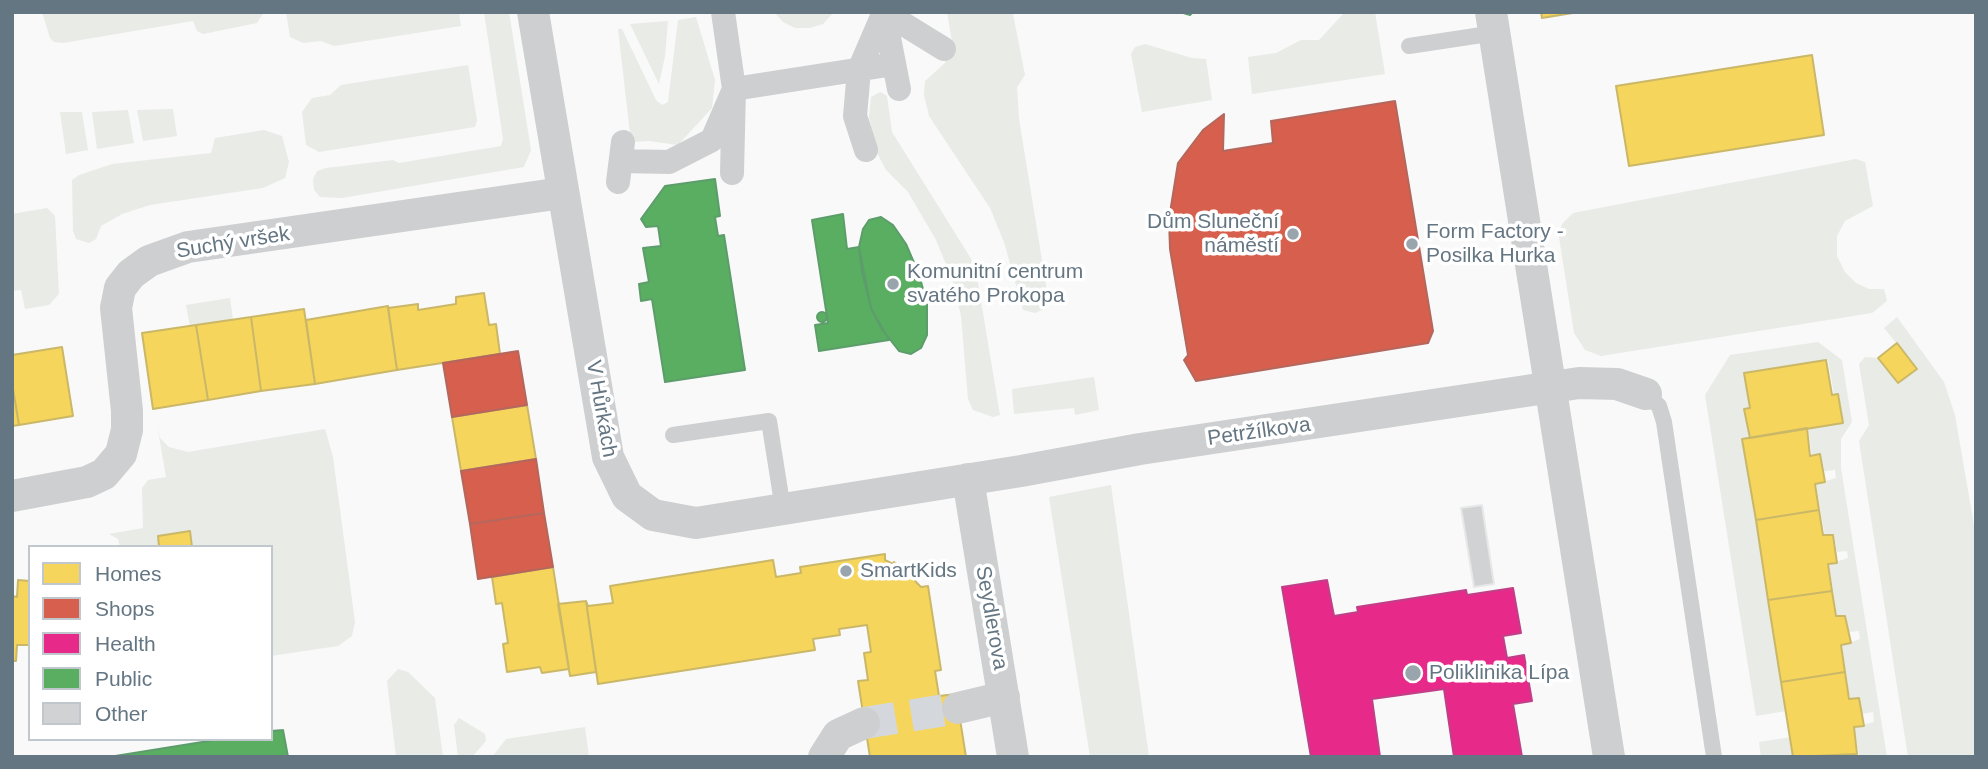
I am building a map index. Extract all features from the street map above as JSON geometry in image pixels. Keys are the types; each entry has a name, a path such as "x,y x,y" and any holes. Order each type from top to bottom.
{"street":[{"name":"V Hůrkách","path":"533,12 608,457 627,496 653,515 696,523 968,480"},
{"path":"723,12 734,89 732,173"},
{"path":"884,12 944,49"},
{"path":"866,150 855,116 859,70 884,12 899,89"},
{"path":"1493,22 1609,757"},
{"path":"734,89 894,64"},
{"path":"621,162 669,162 712,140 734,89"},
{"name":"Suchý vršek","path":"12,496 87,482 104,474 121,454 128,430 116,308 120,288 131,274 149,261 188,247 562,193"},
{"name":"Petržílkova","path":"968,480 1140,449 1579,383 1617,384 1646,394"},
{"name":"Seydlerova","path":"968,480 1013,757"},
{"path":"958,708 1004,697"},
{"path":"824,757 838,734 864,723"}],"lane":[{"path":"1409,46 1493,22"},
{"name":"Petržílkova","path":"1646,394 1659,406 1664,422 1714,757"},
{"path":"673,435 769,421 783,509"}],"shaded area":[{"path":"42,12 264,12 257,23 203,34 197,31 193,21 63,43 54,42 50,38"},
{"path":"286,12 459,12 461,26 334,46 321,41 303,43 290,37"},
{"path":"484,12 509,12 531,150 524,167 342,198 320,197 314,190 313,179 317,171 326,168 393,160 399,163 501,146 503,139"},
{"path":"774,12 834,12 823,24 810,28 795,28 783,22"},
{"path":"947,12 1013,14 1025,75 1017,87 1019,119 1048,297 1044,309 1035,313 1023,310 1004,242 990,208 929,116 924,95 925,81 945,63 952,42"},
{"path":"1345,12 1375,12 1385,74 1252,94 1248,57 1276,53 1301,40 1319,40"},
{"path":"696,17 715,80 712,108 678,145 649,141 631,142 618,29 622,29 656,100 662,105 668,102 678,20"},
{"path":"668,21 665,56 659,84 630,24"},
{"path":"1145,44 1192,58 1206,59 1212,100 1142,112 1131,54 1135,47"},
{"path":"468,65 477,120 475,127 319,152 306,145 302,112 312,98 330,95 341,85"},
{"path":"880,92 887,96 892,132 975,265 1000,415 993,417 973,410 968,399 961,316 952,279 936,240 908,192 886,170 875,149 869,117 871,97"},
{"path":"173,109 177,136 143,141 137,110"},
{"path":"128,110 134,143 97,149 92,112"},
{"path":"60,112 82,112 88,150 66,154"},
{"path":"264,130 282,136 289,162 285,178 263,188 150,205 122,214 101,226 96,239 89,243 76,239 73,231 72,180 79,175 112,164 211,153 215,138"},
{"path":"1856,159 1865,162 1873,206 1845,221 1837,236 1837,256 1845,272 1856,283 1869,289 1884,289 1887,301 1872,313 1601,356 1585,350 1574,333 1559,237 1562,224 1573,213"},
{"path":"47,208 55,216 59,294 49,305 25,309 21,290 12,291 12,214"},
{"path":"230,298 233,320 190,327 186,305"},
{"path":"1897,317 1944,382 1955,415 1976,537 1976,757 1908,757 1859,441 1869,425 1859,364 1865,357 1878,358 1898,383 1917,369 1884,328"},
{"path":"1818,342 1842,360 1852,422 1841,439 1841,468 1887,757 1859,757 1854,727 1874,722 1873,712 1862,714 1859,698 1850,700 1842,645 1860,639 1859,631 1849,632 1846,616 1837,617 1829,564 1848,558 1847,551 1837,552 1834,535 1825,537 1816,484 1836,478 1835,470 1824,471 1821,455 1812,456 1808,428 1843,423 1839,395 1834,395 1828,360 1746,373 1751,408 1746,409 1750,438 1744,439 1786,711 1756,716 1705,395 1730,355"},
{"path":"1094,377 1099,410 1075,415 1074,408 1014,414 1012,389"},
{"path":"157,424 160,438 169,447 188,452 325,429 333,457 355,622 352,636 338,646 273,656 273,545 192,545 189,531 158,536 159,545 120,545 118,539 109,534 143,528 142,488 148,480 166,477"},
{"path":"1111,485 1149,757 1090,757 1049,497"},
{"path":"398,669 408,672 435,698 443,757 396,757 387,681"},
{"path":"459,718 485,734 486,741 472,757 458,757 454,725"},
{"path":"585,727 589,757 492,757 506,739"},
{"path":"1791,737 1794,757 1761,757 1759,742"}],"building: Homes":[{"path":"1541,12 1579,12 1542,18"},
{"path":"1812,55 1824,135 1629,166 1616,86"},
{"path":"484,293 489,325 496,324 500,354 397,370 388,308 418,304 418,310 456,304 456,297"},
{"path":"388,306 397,370 315,384 306,320"},
{"path":"304,309 315,384 261,391 251,317"},
{"path":"251,317 261,391 208,400 196,325"},
{"path":"196,325 208,400 153,409 142,333"},
{"path":"1897,343 1917,369 1898,383 1878,358"},
{"path":"62,347 73,416 19,425 12,383 12,355"},
{"path":"1826,360 1832,395 1838,394 1843,423 1750,438 1744,409 1750,408 1744,373"},
{"path":"12,383 19,425 12,426"},
{"path":"527,405 536,459 461,471 452,417"},
{"path":"1807,428 1810,456 1820,454 1825,482 1815,484 1819,510 1756,520 1742,439"},
{"path":"1819,510 1823,535 1833,535 1837,563 1828,564 1832,591 1768,600 1756,520"},
{"path":"190,531 192,545 159,545 158,536"},
{"path":"885,554 885,560 893,564 894,562 917,579 915,581 921,587 928,586 941,670 935,671 939,696 956,694 966,757 870,757 858,681 868,680 864,653 871,652 867,625 839,629 840,635 813,639 815,650 598,684 586,601 588,606 613,603 610,586 773,560 776,577 801,573 800,567"},
{"path":"553,567 569,669 542,673 540,667 507,672 503,644 508,643 502,603 496,604 492,577"},
{"path":"18,580 28,581 28,645 17,645 16,661 12,661 12,596 17,597"},
{"path":"1832,591 1836,616 1845,616 1851,643 1841,645 1845,672 1781,682 1768,600"},
{"path":"586,601 596,672 570,676 558,604"},
{"path":"1845,672 1849,699 1859,698 1864,726 1854,727 1857,754 1793,757 1781,682"}],"building: Shops":[{"name":"Dům Sluneční náměstí","path":"1395,101 1433,331 1428,343 1196,381 1184,360 1188,355 1170,249 1169,219 1178,163 1203,130 1224,114 1223,151 1273,143 1271,121"},
{"path":"518,351 527,405 452,417 443,363"},
{"path":"536,459 544,513 470,524 461,471"},
{"path":"544,513 553,567 478,579 470,524"}],"building: Health":[{"name":"Poliklinika Lípa","path":"1327,580 1334,616 1358,612 1357,607 1466,590 1467,595 1513,588 1521,633 1503,636 1507,658 1524,655 1532,701 1513,704 1522,757 1454,757 1444,689 1372,699 1380,757 1311,757 1282,587"}],"building: Public":[{"path":"1180,12 1245,12 1190,15"},
{"path":"715,179 720,216 715,217 718,236 724,235 745,370 665,382 652,299 641,301 639,284 649,282 643,248 661,246 658,226 646,227 641,219 665,186"},
{"path":"843,214 847,249 859,247 871,308 889,340 819,351 815,325 828,323 812,220"},
{"name":"Komunitní centrum svatého Prokopa","path":"881,217 893,225 906,244 918,272 912,274 913,279 920,278 927,304 927,335 921,348 911,354 899,351 881,328 871,308 862,272 859,247 863,229 869,220"},
{"path":"822,312 826,313 826,321 822,322 818,321 817,317 818,313"},
{"path":"283,730 288,757 109,757 209,741 273,741 273,731"}],"building: Other":[{"path":"1482,505 1494,584 1474,587 1461,508"}],"tunnel":[{"path":"864,723 958,708"}],"place":[{"name":"Dům Sluneční náměstí","path":"1293,234"},
{"name":"Form Factory - Posilka Hurka","path":"1412,244"},
{"name":"Komunitní centrum svatého Prokopa","path":"893,284"},
{"name":"SmartKids","path":"846,571"},
{"name":"Poliklinika Lípa","path":"1413,673"}]}
